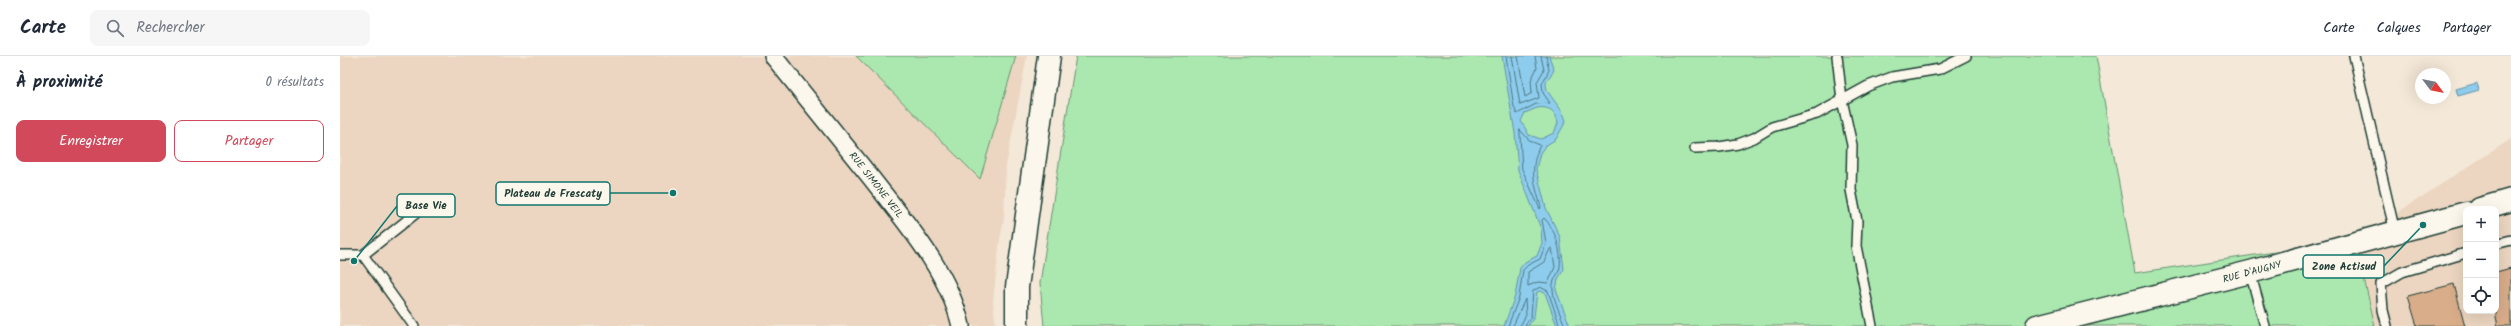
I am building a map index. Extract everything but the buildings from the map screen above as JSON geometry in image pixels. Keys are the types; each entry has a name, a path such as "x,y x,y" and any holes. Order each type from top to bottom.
{"main road":[{"path":"1017,326 1017,287 1049,56"},
{"path":"2490,206 2511,200"},
{"name":"RUE D'AUGNY","path":"2037,326 2395,234 2463,214"}],"street":[{"name":"RUE SIMONE VEIL","path":"773,56 909,227 942,278 957,312 961,326"}],"lane":[{"path":"1837,56 1842,100 1852,145 1851,190 1857,221 1856,246 1872,326"},
{"path":"1695,148 1719,148 1738,144 1754,138 1772,126 1817,114 1868,86 1892,77 1940,69 1966,56"},
{"path":"2354,56 2395,234"},
{"path":"340,255 363,255 415,214"},
{"path":"2499,243 2511,240"},
{"path":"2387,326 2383,310 2381,284 2402,272 2463,254"},
{"path":"363,255 414,326"},
{"path":"2250,272 2265,326"}],"shaded area":[{"path":"340,56 1027,56 1006,166 1004,219 1000,239 993,302 996,326 340,326"},
{"path":"2511,139 2511,326 2375,326 2355,240"}],"green space":[{"path":"856,56 1016,56 980,179"},
{"path":"1076,56 2096,56 2135,273 2355,240 2375,326 1044,326 1040,283"}],"water":[{"path":"1502,56 1549,56 1554,70 1547,80 1546,88 1566,121 1556,139 1545,146 1540,153 1536,169 1546,208 1560,237 1564,269 1558,279 1556,290 1570,326 1557,326 1545,293 1540,291 1537,292 1534,317 1528,326 1504,326 1515,296 1520,268 1525,262 1537,256 1542,243 1541,229 1518,170 1515,133","holes":["1541,108 1554,112 1558,123 1554,133 1541,139 1529,135 1521,121 1525,113"]},
{"path":"2477,83 2479,90 2458,96 2456,89"}],"place":[{"name":"Plateau de Frescaty","path":"673,193"},
{"name":"Zone Actisud","path":"2423,225"},
{"name":"Base Vie","path":"354,261"}]}
